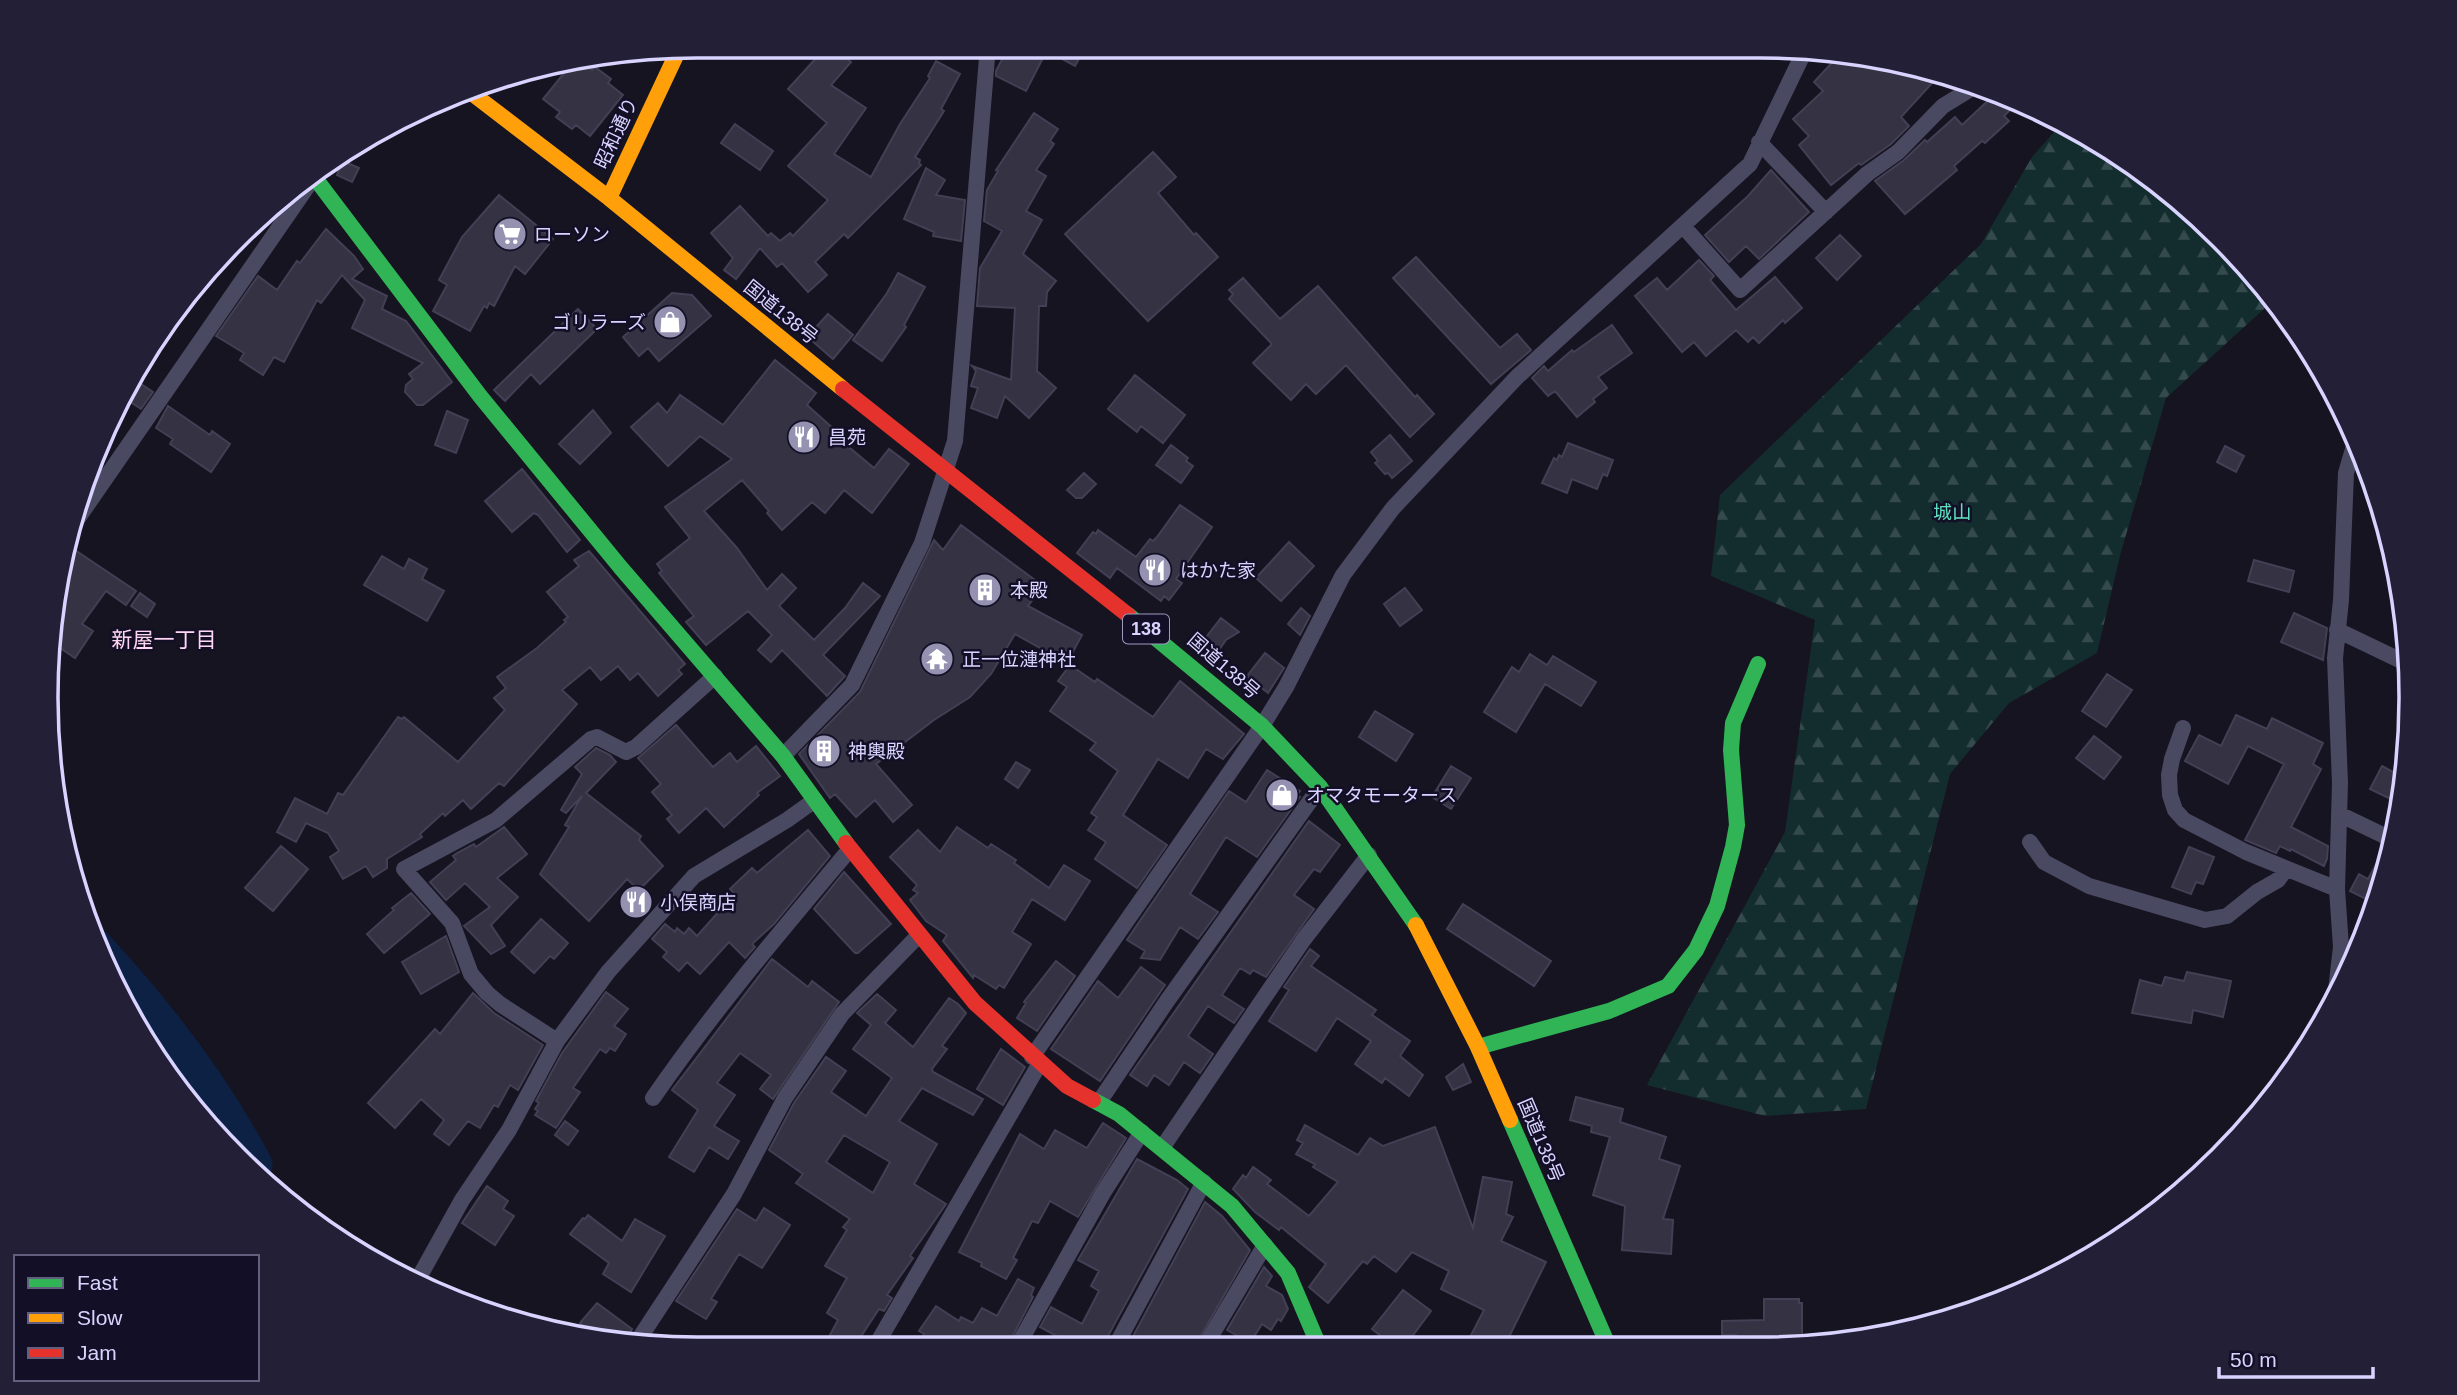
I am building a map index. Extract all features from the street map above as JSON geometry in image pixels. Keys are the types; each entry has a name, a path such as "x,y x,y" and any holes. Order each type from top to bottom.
{"main road":[{"name":"昭和通り","path":"609,198 675,59"},
{"name":"国道138号","path":"477,97 609,198 946,471 1174,651 1262,726 1320,788 1412,917 1478,1047 1605,1337"},
{"path":"319,182 480,396 617,564 783,756 850,849 975,1003 1067,1086 1118,1114 1232,1206 1288,1273 1315,1337"},
{"path":"1478,1047 1609,1011 1668,986 1696,950 1717,906 1733,847 1737,825 1731,750 1733,723 1758,664"}],"street":[{"path":"783,756 852,685 922,543 946,471 955,440 987,58"},
{"path":"881,1337 1036,1060 1262,726 1286,687 1343,575 1393,508 1517,377 1750,164 1801,59"},
{"path":"1683,226 1740,290 1867,174 1898,152 1943,106 1965,92"},
{"path":"1759,142 1826,212"},
{"path":"89,502 296,200"},
{"path":"2339,968 2341,947 2337,889 2340,783 2335,658 2346,473 2351,454"},
{"path":"2337,630 2398,659"},
{"path":"557,1041 486,993 471,974 452,923 404,869 496,820 591,739 597,737 626,752 636,747 715,677"},
{"path":"2183,728 2169,775 2170,795 2175,810 2184,820 2246,852 2337,889"},
{"path":"1099,1102 1196,960 1320,788"},
{"path":"421,1274 462,1200 509,1130 557,1041 608,972 694,876 788,820 815,800"},
{"path":"2339,814 2384,836"},
{"path":"2030,842 2044,862 2088,886 2205,920 2227,916 2257,892 2278,880 2286,869"},
{"path":"653,1098 778,934 850,849"},
{"path":"1162,1149 1304,939 1368,855"},
{"path":"642,1335 734,1194 785,1098 842,1014 919,935"},
{"path":"1023,1337 1103,1193 1142,1132"},
{"path":"1120,1337 1204,1182"},
{"path":"1210,1337 1265,1245"}],"green space":[{"name":"城山","path":"2055,131 2115,166 2149,190 2212,245 2266,307 2166,398 2121,552 2097,653 2009,703 1950,774 1866,1109 1765,1116 1647,1085 1785,832 1815,620 1711,576 1720,495 1981,244 2032,157"}],"building":[{"path":"816,58 846,58 851,62 831,85 866,108 834,154 871,177 900,124 930,78 928,76 936,61 960,74 941,109 944,111 915,157 920,160 921,165 848,238 844,234 815,262 827,275 808,292 782,263 777,267 760,248 736,279 724,270 733,258 711,233 740,206 768,236 771,233 780,241 790,233 793,236 828,200 788,166 827,123 788,89"},
{"path":"1003,58 1043,58 1026,91 996,76"},
{"path":"1060,58 1079,58 1075,66"},
{"path":"1833,62 1884,70 1933,82 1901,117 1909,126 1891,144 1861,165 1859,163 1831,185 1799,145 1809,136 1793,119 1823,91 1814,82"},
{"path":"588,67 592,70 595,67 611,79 608,83 623,95 590,136 576,125 572,129 556,117 560,112 543,99 565,72"},
{"path":"1988,100 2011,109 2004,116 2009,121 1954,166 1957,170 1905,214 1875,181 1955,117 1962,125"},
{"path":"1034,113 1058,129 1050,141 1054,144 1036,170 1046,176 1026,211 1042,220 1023,254 1056,281 1047,292 1046,306 1039,306 1037,371 1056,388 1029,418 1005,396 997,418 971,408 978,388 971,386 976,371 972,366 1011,380 1015,308 977,306 980,268 1002,231 984,221 987,190 998,171 996,170"},
{"path":"735,124 773,151 760,170 721,143"},
{"path":"1153,152 1176,177 1158,193 1194,235 1196,233 1218,257 1148,321 1065,234"},
{"path":"347,163 359,168 352,182 337,175 340,167"},
{"path":"926,168 945,180 936,195 965,200 961,241 933,236 934,232 904,219"},
{"path":"1771,170 1809,212 1759,259 1746,246 1729,262 1705,235 1748,196"},
{"path":"499,195 553,239 525,274 515,266 494,306 489,303 487,308 484,306 470,331 433,311 447,285 439,280 462,237"},
{"path":"326,229 354,256 363,269 352,279 387,296 382,309 406,321 452,382 423,405 417,405 405,392 406,385 413,379 409,374 423,363 352,328 365,300 342,275 321,303 317,300 284,362 274,357 263,375 240,360 244,353 216,336 258,276 277,290 297,261 300,263"},
{"path":"1840,235 1861,256 1837,280 1816,258"},
{"path":"1416,257 1500,348 1517,334 1531,350 1491,384 1393,278"},
{"path":"1699,260 1714,276 1710,280 1736,310 1775,277 1802,308 1785,323 1783,320 1759,343 1753,337 1748,342 1736,330 1706,356 1694,342 1682,352 1635,296 1657,278 1667,290"},
{"path":"898,273 925,287 904,325 906,327 882,361 853,340"},
{"path":"1243,278 1280,319 1318,286 1415,397 1417,395 1434,414 1410,437 1346,365 1316,394 1306,384 1291,400 1253,363 1272,344 1229,299 1233,294 1229,290"},
{"path":"672,293 692,295 711,316 659,361 648,348 639,356 623,337"},
{"path":"578,309 597,329 540,384 531,374 505,401 494,390"},
{"path":"828,314 853,335 833,359 811,340 819,331 815,328"},
{"path":"1612,325 1632,353 1598,377 1607,388 1577,417 1555,391 1548,396 1532,378 1544,366 1548,371 1572,350 1574,352"},
{"path":"775,360 816,393 807,405 835,430 832,433 874,468 889,449 909,464 872,513 844,490 825,513 812,502 782,530 742,480 704,511 737,548 767,590 782,574 796,588 779,606 814,640 845,608 863,583 880,596 823,655 845,676 827,696 782,650 771,662 758,650 772,635 748,611 706,645 686,622 694,616 659,573 662,571 657,564 690,538 665,507 732,459 700,436 668,466 631,427 658,403 667,413 680,395 723,425"},
{"path":"1135,375 1185,415 1163,443 1141,426 1137,432 1108,409"},
{"path":"140,383 153,392 141,409 131,402"},
{"path":"168,406 210,435 212,431 230,444 211,472 170,444 173,439 156,428"},
{"path":"593,410 611,433 580,464 559,444"},
{"path":"447,411 468,420 456,453 435,445"},
{"path":"1390,435 1412,461 1392,478 1375,463 1378,461 1371,452"},
{"path":"1568,443 1613,460 1607,476 1603,474 1597,489 1572,479 1567,493 1542,483 1554,458 1557,460 1559,455 1562,457"},
{"path":"1171,445 1188,458 1186,461 1193,466 1181,483 1156,465"},
{"path":"2225,446 2244,456 2236,472 2217,462"},
{"path":"522,469 580,540 567,552 538,515 534,513 512,532 485,501"},
{"path":"1084,473 1096,484 1082,498 1076,498 1067,490"},
{"path":"1180,505 1212,527 1176,579 1182,583 1169,600 1164,596 1161,601 1117,568 1110,578 1077,553 1093,532 1096,534 1098,530 1136,557 1150,539 1153,541 1157,537"},
{"name":"正一位漣神社","path":"961,525 1043,586 1028,606 1082,635 1067,663 1015,634 991,674 970,697 934,720 876,764 912,805 893,822 875,800 856,817 835,794 830,798 799,754 860,692 934,540 943,550"},
{"path":"1289,542 1314,566 1281,601 1256,578"},
{"path":"76,550 136,591 126,605 106,591 82,624 93,631 75,658 60,648 63,614"},
{"path":"589,551 685,664 678,670 682,674 658,696 638,673 630,680 618,666 601,680 590,667 562,690 577,704 504,786 499,783 471,809 463,800 445,816 443,813 420,834 422,837 387,859 387,868 373,877 366,866 343,879 330,857 339,851 328,833 306,823 296,842 277,832 295,798 327,814 338,793 343,795 398,717 404,717 458,762 505,710 494,698 506,688 497,677 537,648 566,622 564,620 568,617 547,592 579,566 574,560"},
{"path":"382,556 404,569 409,559 427,569 422,579 444,591 427,621 364,585"},
{"path":"2254,560 2294,571 2289,592 2248,581"},
{"path":"1405,588 1422,610 1400,626 1384,604"},
{"path":"140,593 155,604 147,617 131,606"},
{"path":"1301,608 1310,616 1300,635 1288,624"},
{"path":"2294,613 2327,628 2323,660 2281,642"},
{"path":"1221,618 1239,632 1226,640 1214,657 1200,645"},
{"path":"1265,653 1284,668 1268,693 1247,676"},
{"path":"1530,654 1547,665 1553,656 1596,682 1581,706 1545,684 1516,732 1484,712 1512,667 1519,672"},
{"path":"1070,665 1095,682 1097,679 1153,717 1180,681 1244,734 1223,759 1206,749 1188,778 1158,759 1123,815 1167,845 1137,888 1095,859 1106,842 1088,830 1097,817 1091,813 1118,771 1090,750 1096,743 1050,711 1067,687 1058,681"},
{"path":"2107,674 2132,690 2106,727 2082,711"},
{"path":"1375,711 1413,734 1396,761 1359,737"},
{"path":"2236,715 2267,729 2272,718 2323,743 2313,764 2321,769 2291,827 2328,846 2324,866 2291,849 2290,851 2280,846 2276,853 2245,840 2284,764 2248,746 2228,784 2185,761 2199,735 2221,746"},
{"path":"676,725 713,767 730,753 737,762 756,746 780,776 757,793 759,795 724,827 706,808 679,833 667,819 672,815 652,792 661,784 638,758"},
{"path":"2094,736 2121,757 2104,779 2076,758"},
{"path":"596,748 610,755 616,762 586,793 641,836 639,840 663,866 639,890 627,879 589,921 540,874 569,827 565,825 582,796 566,813 561,810 582,774 575,767"},
{"path":"1016,762 1030,770 1018,788 1005,779"},
{"path":"1451,766 1471,778 1451,809 1432,797"},
{"path":"2382,766 2395,773 2391,799 2370,789"},
{"path":"1267,770 1300,791 1297,796 1300,797 1257,857 1226,837 1190,894 1218,912 1198,939 1180,927 1160,960 1141,958 1145,951 1127,940 1137,925 1229,791 1246,802"},
{"path":"1309,821 1340,845 1320,872 1314,869 1294,895 1314,909 1266,977 1253,970 1250,974 1240,968 1222,995 1244,1009 1234,1023 1208,1006 1188,1036 1213,1054 1200,1073 1184,1062 1169,1085 1154,1075 1147,1086 1130,1075"},
{"path":"504,827 527,854 497,878 518,897 491,925 505,946 491,954 464,926 490,907 465,883 446,900 430,882 456,860 453,856 457,853 474,844 476,847"},
{"path":"957,827 988,848 991,844 1016,860 1014,863 1049,888 1064,865 1090,881 1065,920 1032,899 1012,932 1031,944 1004,988 999,985 996,989 974,975 973,978 943,941 947,935 926,921 910,900 918,893 913,890 917,885 890,857 918,830 940,852"},
{"path":"808,830 830,856 774,924 752,944 755,947 745,958 729,942 700,974 687,962 679,971 663,957 667,952 652,939 665,924 675,932 677,928 684,934 689,928 697,936 730,899 734,893 730,889 752,868 757,873"},
{"path":"281,846 308,869 273,911 245,888"},
{"path":"2189,847 2214,857 2203,884 2196,882 2191,894 2172,887"},
{"path":"2377,862 2366,899 2350,891 2359,874 2368,879"},
{"path":"844,872 891,924 858,953 855,953 814,909"},
{"path":"411,893 430,914 384,953 367,934"},
{"path":"1463,904 1551,961 1534,986 1447,929"},
{"path":"541,919 568,943 554,959 550,956 534,973 511,952"},
{"path":"446,936 459,972 421,994 402,962"},
{"path":"1310,949 1319,956 1311,966 1376,1010 1372,1015 1410,1041 1400,1056 1423,1075 1409,1096 1385,1078 1382,1083 1355,1064 1371,1041 1337,1018 1316,1051 1269,1021 1289,990 1284,987"},
{"path":"772,959 808,987 812,981 839,1002 773,1099 760,1089 771,1075 740,1053 717,1083 735,1095 714,1126 739,1141 728,1159 709,1147 694,1172 669,1157 698,1110 672,1090"},
{"path":"1056,961 1075,976 1037,1031 1017,1018 1026,1003 1024,1002"},
{"path":"1141,967 1165,985 1100,1081 1051,1049 1098,981 1118,998"},
{"path":"2187,972 2231,981 2223,1017 2193,1010 2191,1023 2132,1013 2140,980 2162,986 2165,977 2184,981"},
{"path":"606,992 628,1009 614,1026 626,1034 615,1051 610,1048 606,1053 600,1049 573,1088 580,1092 556,1128 535,1115 539,1103 536,1101 562,1053"},
{"path":"473,993 494,1013 543,1045 518,1090 510,1085 498,1107 494,1105 480,1128 468,1121 449,1145 434,1134 444,1120 421,1099 395,1128 368,1103 435,1029 440,1034"},
{"path":"877,994 896,1010 885,1023 913,1047 949,998 966,1013 942,1046 947,1049 932,1069 933,1072 983,1099 973,1115 922,1088 899,1121 937,1144 914,1184 946,1204 887,1295 892,1298 884,1311 879,1309 861,1337 829,1337 838,1320 827,1313 847,1278 825,1266 847,1230 843,1227 850,1219 796,1183 803,1174 769,1150 794,1103 826,1057 846,1071 831,1092 866,1116 892,1078 853,1049 871,1025 857,1013","holes":["844,1135 890,1162 873,1193 826,1162"]},
{"path":"1001,1049 1025,1067 1003,1105 977,1089"},
{"path":"1463,1064 1471,1082 1453,1090 1446,1077"},
{"path":"1576,1097 1623,1109 1620,1122 1666,1137 1659,1159 1680,1166 1663,1219 1673,1220 1671,1254 1622,1250 1625,1206 1593,1195 1610,1137 1591,1132 1592,1126 1570,1120"},
{"path":"565,1121 578,1131 568,1145 555,1135"},
{"path":"1103,1123 1126,1138 1078,1217 1050,1201 1038,1223 1032,1221 1013,1258 1017,1260 1006,1279 959,1252 1020,1134 1044,1149 1055,1130 1087,1148"},
{"path":"1305,1125 1358,1155 1370,1138 1383,1146 1435,1127 1473,1228 1483,1177 1512,1182 1506,1214 1513,1217 1501,1241 1546,1262 1509,1337 1470,1337 1484,1310 1441,1289 1449,1271 1412,1252 1396,1272 1374,1256 1367,1264 1363,1261 1328,1303 1309,1287 1326,1264 1281,1227 1279,1230 1255,1212 1233,1189 1243,1175 1246,1178 1253,1167 1271,1180 1267,1184 1309,1216 1338,1182 1313,1167 1315,1164 1296,1154 1303,1143 1297,1140"},
{"path":"1137,1159 1177,1180 1188,1189 1107,1337 1058,1337 1040,1327 1051,1307 1082,1324 1099,1291 1091,1286 1099,1271 1078,1260"},
{"path":"487,1186 508,1201 503,1209 514,1216 495,1245 462,1223"},
{"path":"1205,1202 1222,1216 1250,1250 1200,1337 1133,1337"},
{"path":"764,1208 790,1225 762,1268 739,1254 711,1299 717,1302 706,1319 676,1301 737,1209 756,1221"},
{"path":"588,1215 622,1241 635,1219 665,1236 631,1292 603,1274 609,1263 570,1234"},
{"path":"1264,1267 1272,1276 1266,1286 1282,1295 1288,1309 1281,1321 1278,1319 1271,1330 1262,1324 1254,1337 1239,1337 1227,1330"},
{"path":"1018,1279 1034,1288 1031,1295 1033,1297 1012,1337 922,1337 924,1334 919,1331 936,1306 959,1321 961,1317 973,1323 982,1308 997,1316"},
{"path":"1403,1290 1431,1311 1412,1337 1382,1337 1372,1329"},
{"path":"1764,1299 1799,1299 1799,1303 1802,1303 1802,1336 1722,1335 1722,1321 1764,1320"},
{"path":"597,1303 632,1329 630,1334 614,1332 585,1327 580,1323"}],"waterway":[{"path":"124,980 182,1051 247,1152"}],"traffic: fast":[{"path":"318,183 480,396 621,568 783,756 846,843"},
{"path":"1128,615 1262,726 1320,787 1416,925"},
{"path":"1478,1047 1609,1011 1668,986 1696,950 1717,906 1733,847 1737,825 1731,750 1733,723 1758,664"},
{"path":"1093,1100 1119,1114 1232,1206 1288,1273 1315,1337"},
{"path":"1510,1120 1605,1337"}],"traffic: slow":[{"path":"609,198 675,59"},
{"path":"477,97 609,198 843,389"},
{"path":"1416,925 1478,1047 1510,1120"}],"traffic: jam":[{"path":"843,389 1128,615"},
{"path":"846,843 975,1003 1067,1086 1093,1100"}],"place":[{"name":"ローソン","path":"510,234"},
{"name":"ゴリラーズ","path":"670,322"},
{"name":"昌苑","path":"804,437"},
{"name":"はかた家","path":"1155,570"},
{"name":"本殿","path":"985,590"},
{"name":"正一位漣神社","path":"937,659"},
{"name":"神輿殿","path":"824,751"},
{"name":"オマタモータース","path":"1282,795"},
{"name":"小俣商店","path":"636,902"}],"district":[{"name":"新屋一丁目","path":"164,639"}]}
